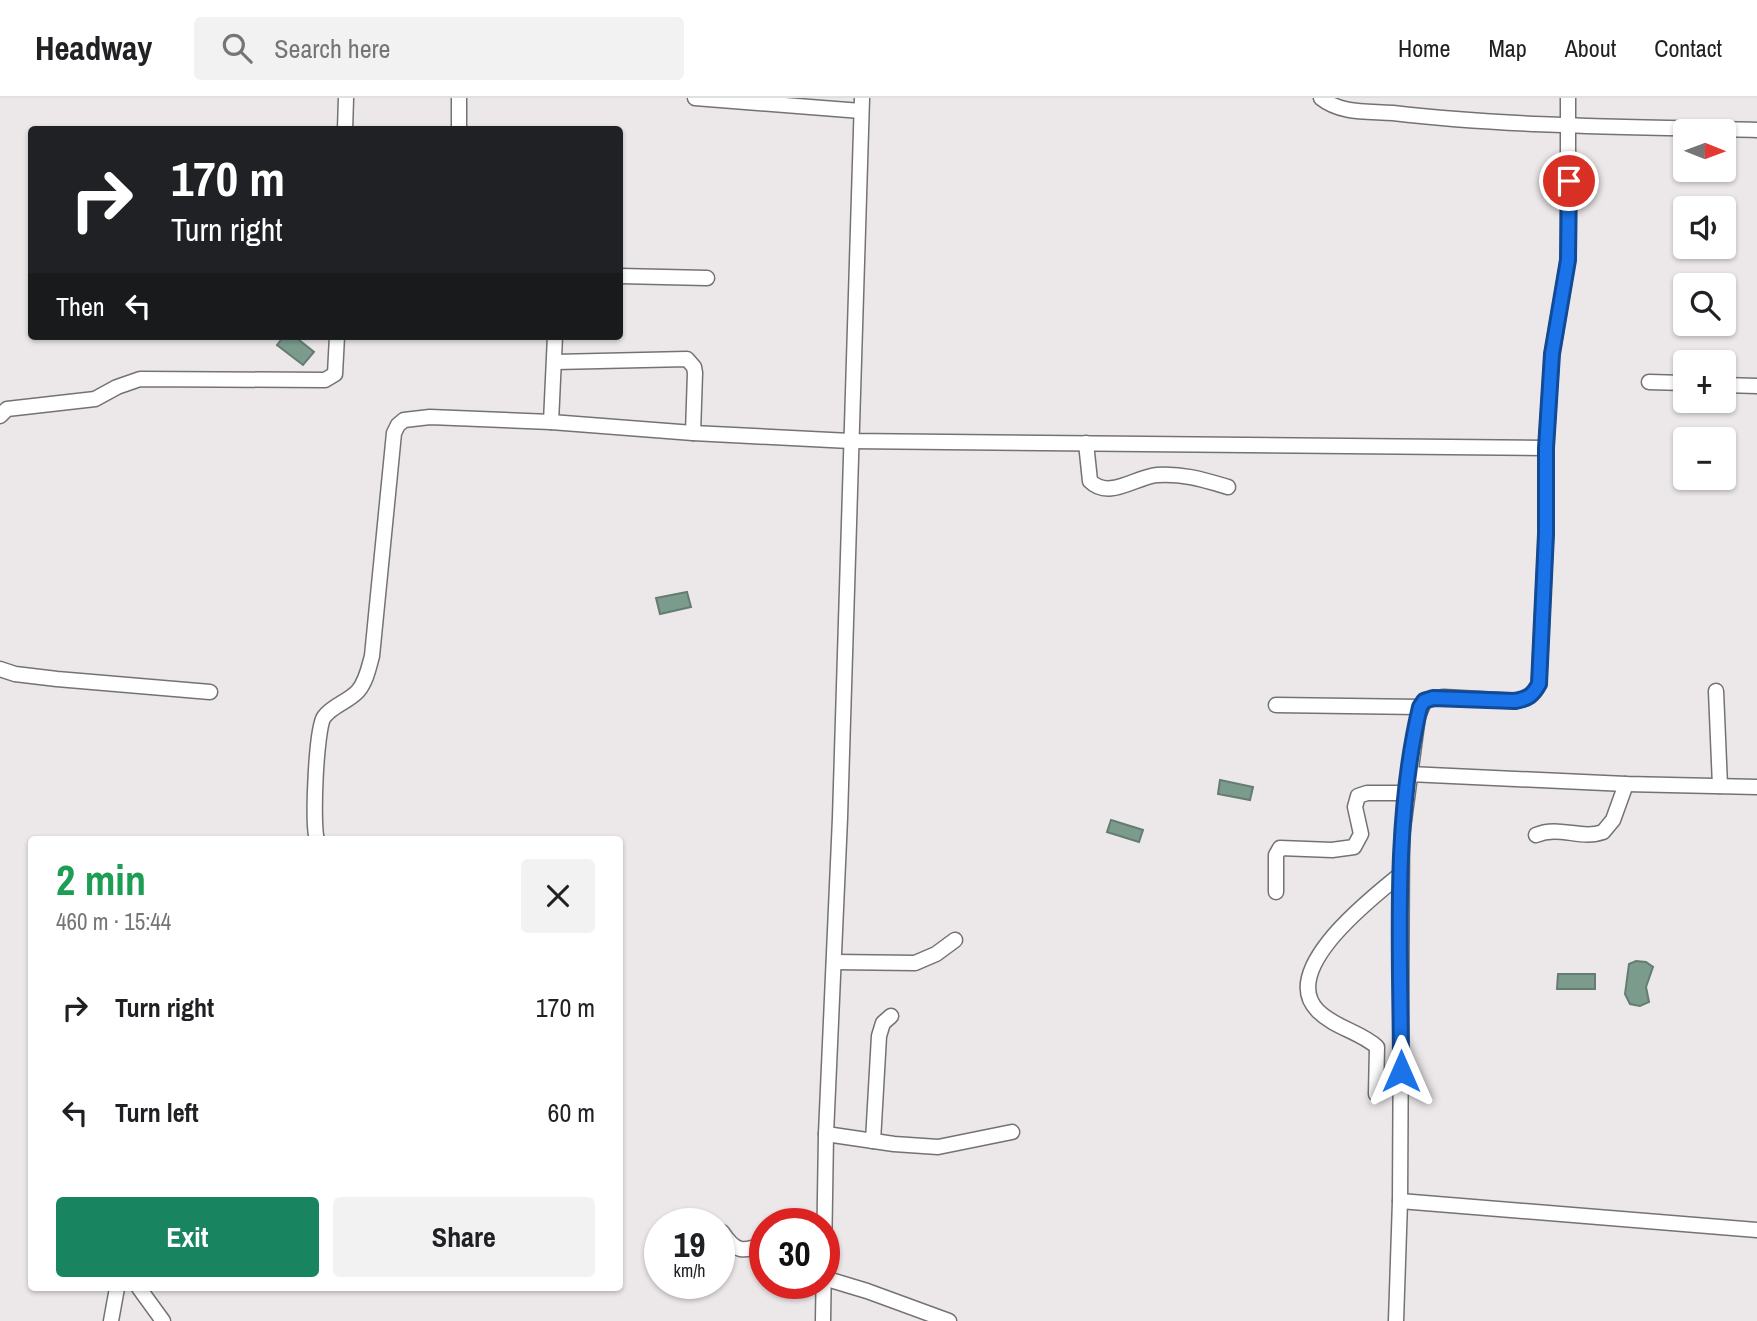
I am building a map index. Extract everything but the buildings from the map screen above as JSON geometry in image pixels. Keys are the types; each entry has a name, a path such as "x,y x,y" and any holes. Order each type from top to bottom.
{"street":[{"path":"345,126 346,98"},
{"path":"459,98 459,126"},
{"path":"695,98 861,104 834,962 826,1134 819,1208"},
{"path":"1321,98 1338,108 1450,120 1757,130"},
{"path":"1396,1321 1400,1201 1401,874 1406,793 1420,707 1424,701 1433,698 1515,701 1534,694 1539,684 1546,534 1546,448 1552,354 1568,260 1568,98"},
{"path":"623,276 707,278"},
{"path":"0,416 7,410 95,399 140,379 325,380 335,374 337,340"},
{"path":"551,422 555,340"},
{"path":"555,362 687,359 694,367 695,373 693,433"},
{"path":"1649,382 1673,383"},
{"path":"1736,385 1757,386"},
{"path":"316,836 314,823 320,724 335,705 356,693 363,685 372,656 394,433 404,420 430,417 551,422 850,441 1546,448"},
{"path":"1086,443 1090,481 1096,487 1114,488 1155,475 1195,477 1228,487"},
{"path":"0,669 15,674 57,679 210,692"},
{"path":"1716,691 1720,786"},
{"path":"1276,705 1420,707"},
{"path":"1409,774 1757,787"},
{"path":"1536,835 1556,830 1588,834 1603,832 1612,820 1626,784"},
{"path":"1276,892 1276,855 1280,848 1332,850 1354,847 1361,834 1355,807 1358,796 1367,793 1406,793"},
{"path":"1376,1094 1377,1047 1339,1027 1318,1012 1307,996 1308,985 1325,947 1337,932 1401,874"},
{"path":"834,962 915,962 936,954 954,940"},
{"path":"873,1141 879,1036 883,1023 891,1016"},
{"path":"826,1134 938,1147 1013,1132"},
{"path":"1400,1201 1757,1230"},
{"path":"840,1283 949,1321"},
{"path":"111,1321 116,1291"},
{"path":"141,1291 163,1321"},
{"path":"823,1321 824,1299"}],"shaded area":[{"path":"281,340 299,340 314,352 303,365 277,345"},
{"path":"687,592 691,607 660,614 656,598"},
{"path":"1220,780 1253,787 1250,800 1218,794"},
{"path":"1111,820 1143,830 1139,842 1107,832"},
{"path":"1636,961 1646,962 1653,967 1646,987 1649,1002 1640,1006 1630,1004 1625,994 1629,964"},
{"path":"1558,974 1595,974 1595,989 1557,989"}],"route":[{"path":"1401,1071 1402,836 1420,707 1424,701 1444,697 1515,701 1534,694 1539,684 1546,534 1546,448 1552,354 1568,260 1569,181"}]}
